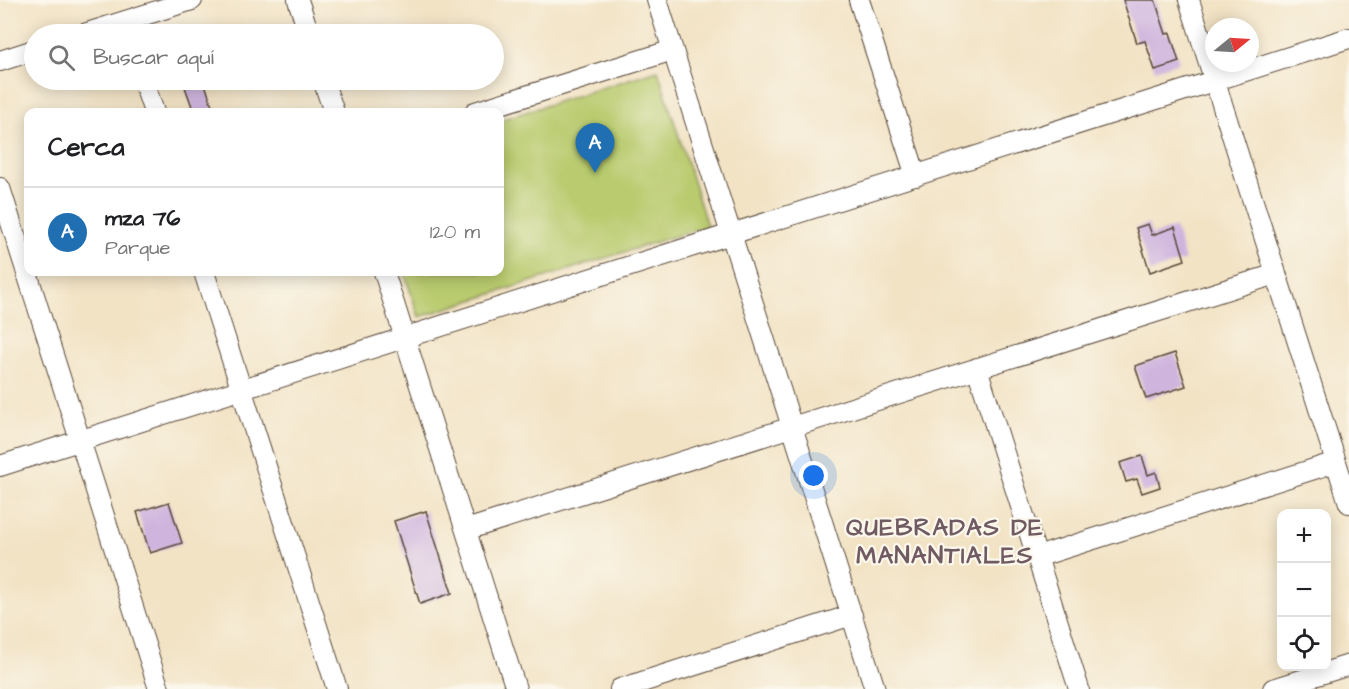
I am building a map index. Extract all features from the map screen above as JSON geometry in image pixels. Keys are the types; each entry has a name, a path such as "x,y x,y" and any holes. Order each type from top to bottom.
{"street":[{"path":"136,24 192,0"},
{"path":"298,0 306,24"},
{"path":"657,0 875,689"},
{"path":"859,0 916,176"},
{"path":"1189,0 1349,503"},
{"path":"0,466 1349,38"},
{"path":"488,108 673,50"},
{"path":"0,61 24,53"},
{"path":"146,90 153,108"},
{"path":"326,90 333,108"},
{"path":"0,188 24,264"},
{"path":"466,531 1276,274"},
{"path":"28,276 159,689"},
{"path":"205,276 337,689"},
{"path":"385,276 516,689"},
{"path":"977,368 1079,689"},
{"path":"1037,557 1336,462"},
{"path":"620,689 852,615"},
{"path":"1273,689 1349,665"}],"green space":[{"path":"658,70 707,226 419,317 405,276 504,276 504,119"}],"building":[{"path":"1123,0 1155,0 1166,34 1170,33 1179,62 1155,70 1145,41 1137,43"},
{"path":"186,90 207,90 213,108 193,108"},
{"path":"1148,224 1152,235 1175,227 1185,260 1150,272 1136,228"},
{"path":"1175,353 1186,386 1146,399 1135,366"},
{"path":"1142,456 1148,475 1156,472 1160,487 1142,493 1137,479 1126,482 1120,463"},
{"path":"169,502 182,543 150,553 137,512"},
{"path":"426,511 452,593 420,604 394,521"}],"place":[{"name":"mza 76","path":"595,173"}],"district":[{"name":"QUEBRADAS DE MANANTIALES","path":"945,541"}]}
